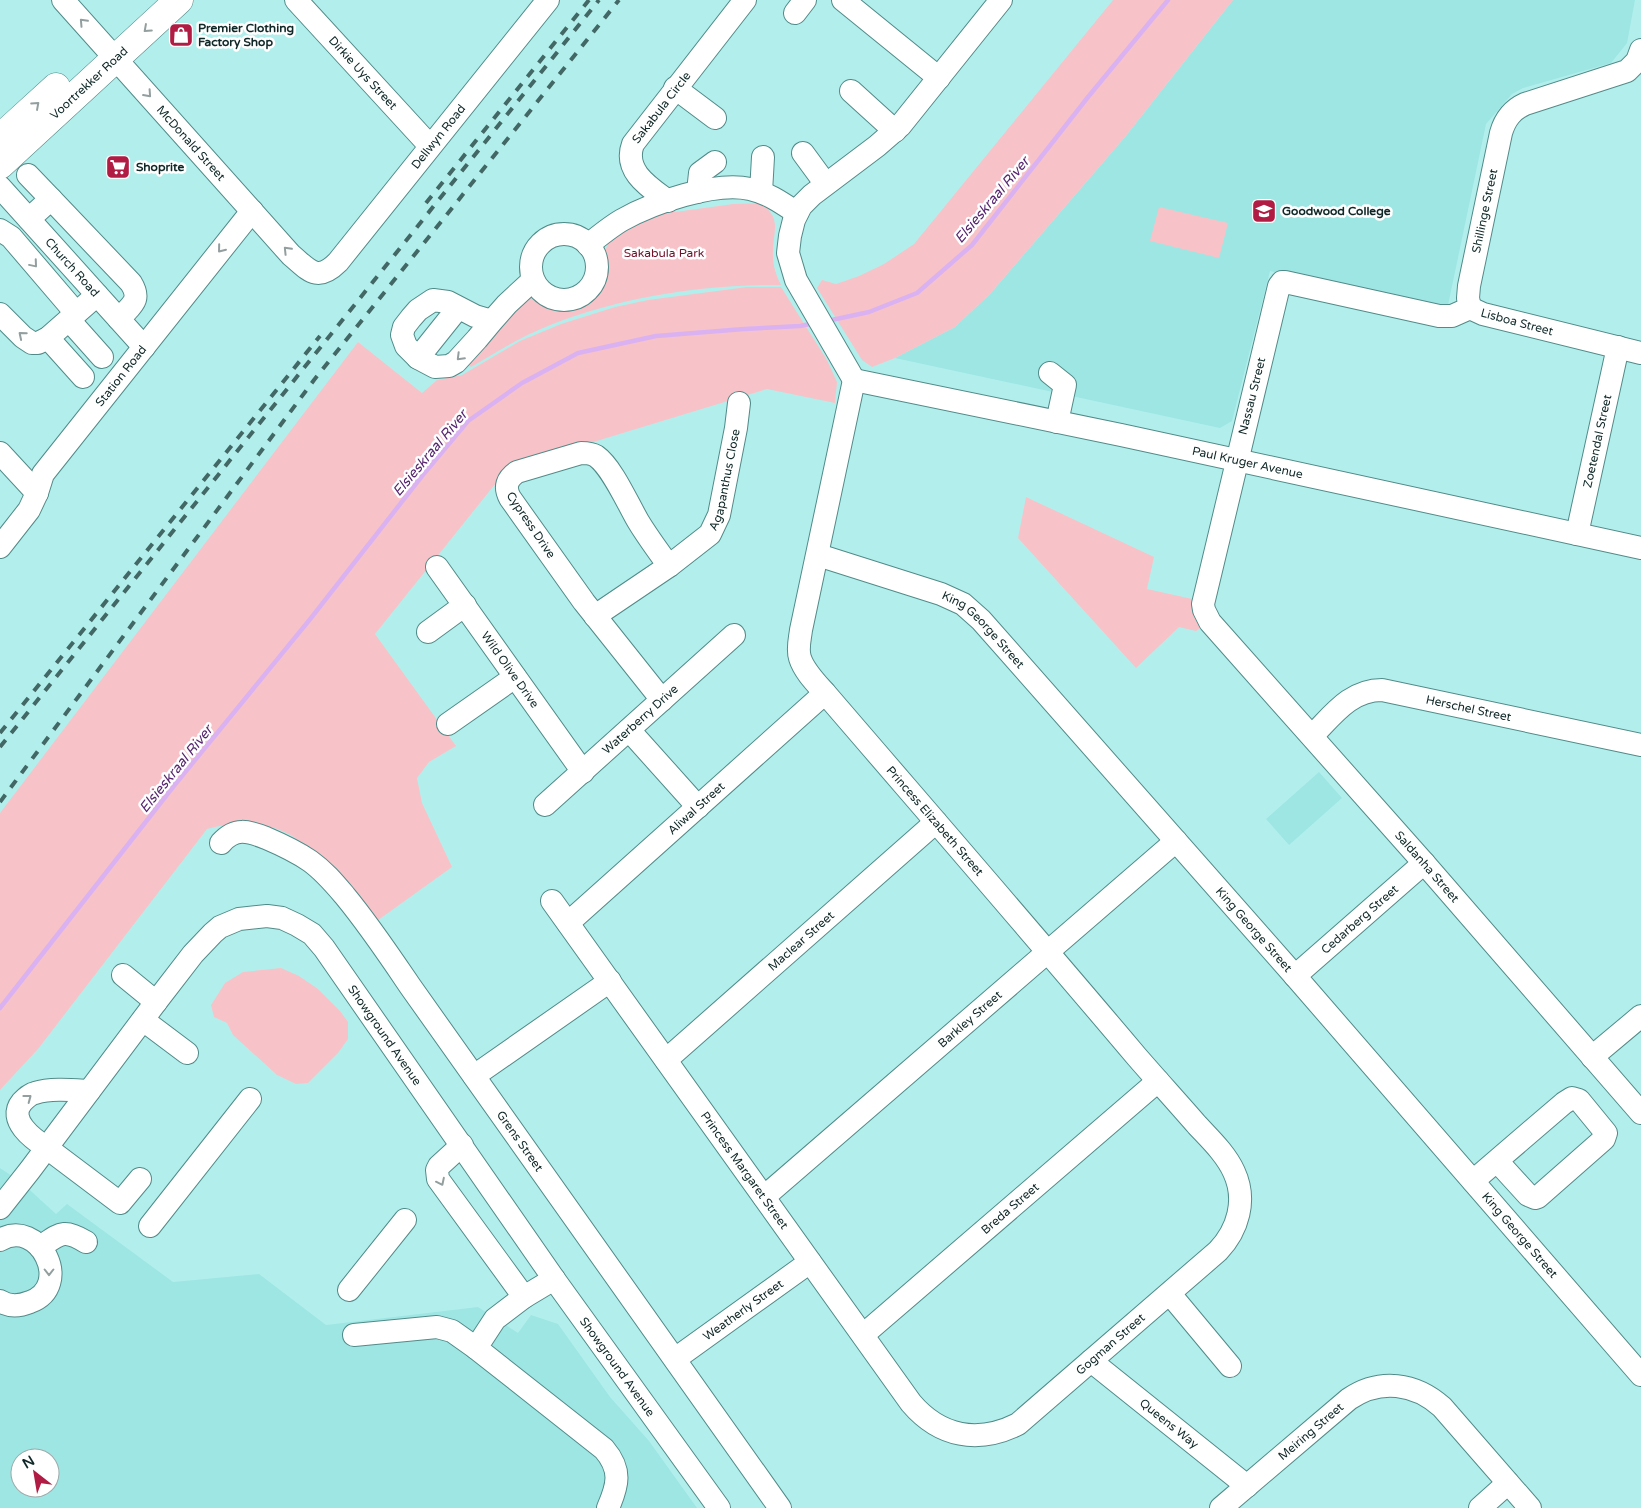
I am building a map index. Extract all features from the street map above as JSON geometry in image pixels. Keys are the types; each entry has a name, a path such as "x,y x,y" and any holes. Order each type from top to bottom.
{"main road":[{"name":"Voortrekker Road","path":"0,165 110,51 152,0"},
{"name":"Voortrekker Road","path":"0,138 110,51 179,0"}],"street":[{"name":"McDonald Street","path":"63,0 291,255 316,273 328,272"},
{"name":"Dirkie Uys Street","path":"296,0 430,146"},
{"name":"Sakabula Circle","path":"668,201 648,187 635,171 631,160 633,144 745,0"},
{"path":"842,0 939,78"},
{"path":"854,380 799,287 792,271 788,252 790,236 797,213 825,183 895,131 1001,0"},
{"name":"Dellwyn Road","path":"328,272 430,146 542,2"},
{"name":"Shillinge Street","path":"1470,308 1468,298 1469,286 1501,133 1509,116 1526,104 1620,74 1638,63"},
{"path":"675,88 715,118"},
{"path":"851,91 895,131"},
{"path":"802,153 825,183"},
{"path":"760,192 763,157"},
{"path":"698,192 700,173 715,162"},
{"path":"28,175 131,283 137,293 135,301 119,319"},
{"name":"Church Road","path":"0,187 144,347"},
{"path":"588,245 622,221 637,213 668,201 711,189 736,187 760,192 772,197 797,213"},
{"path":"29,219 51,199"},
{"name":"Station Road","path":"0,546 29,510 43,474 252,211"},
{"path":"0,230 11,237 102,357"},
{"path":"563,234 581,239 588,245 595,256 597,268 594,280 587,291 576,298 563,300 551,298 540,291 533,280 530,270 536,249 544,241 554,236 563,234"},
{"path":"492,321 475,316 448,302 433,300 418,310 404,327 402,335 406,346 418,358 436,367 449,366 456,362 507,304 533,280"},
{"name":"Lisboa Street","path":"1279,286 1282,282 1286,282 1439,316 1452,316 1470,308 1483,314 1641,353"},
{"name":"Nassau Street","path":"1210,622 1204,610 1203,599 1279,286"},
{"path":"0,314 23,337 32,343 38,343 48,338 97,295"},
{"path":"418,358 458,308"},
{"path":"48,338 83,377"},
{"name":"Zoetendal Street","path":"1577,534 1618,348"},
{"path":"1050,373 1065,384 1057,422"},
{"name":"Paul Kruger Avenue","path":"854,380 1237,460 1641,548"},
{"name":"Princess Elizabeth Street","path":"854,380 799,645 800,658 808,673 825,694 1229,1161 1238,1184 1240,1205"},
{"name":"Agapanthus Close","path":"595,616 669,566 710,534 719,515 739,403"},
{"path":"0,453 37,493"},
{"name":"Cypress Drive","path":"662,700 595,616 507,492 506,484 508,479 517,472 581,453 596,456 604,464 637,519 669,566"},
{"name":"King George Street","path":"818,556 941,594 963,604 972,611 1007,648 1473,1181 1637,1363"},
{"name":"Wild Olive Drive","path":"437,567 583,772"},
{"path":"428,632 465,605"},
{"name":"Saldanha Street","path":"1210,622 1424,863 1641,1113"},
{"name":"Waterberry Drive","path":"545,806 734,635"},
{"path":"448,724 515,676"},
{"name":"Herschel Street","path":"1312,736 1351,699 1370,690 1382,690 1641,745"},
{"name":"Aliwal Street","path":"568,923 825,694"},
{"path":"628,730 698,807"},
{"name":"Maclear Street","path":"666,1060 936,822"},
{"name":"Grens Street","path":"221,843 227,836 236,832 248,833 261,837 309,860 327,876 366,922 780,1508"},
{"name":"Barkley Street","path":"764,1197 1176,841"},
{"name":"Cedarberg Street","path":"1295,976 1424,863"},
{"name":"Princess Margaret Street","path":"552,901 918,1411 931,1422 946,1430"},
{"name":"Showground Avenue","path":"0,1208 205,940 220,927 239,919 267,916 282,918 312,934 324,948 554,1279 719,1508"},
{"path":"123,975 156,1002"},
{"path":"474,1076 610,981"},
{"path":"1592,1057 1641,1016"},
{"path":"143,1020 187,1053"},
{"name":"Breda Street","path":"863,1335 1158,1081"},
{"path":"90,1091 61,1090 33,1093 20,1105 19,1121 35,1140 120,1203 140,1179"},
{"path":"1473,1181 1572,1098 1580,1100 1606,1133 1604,1139 1535,1198 1528,1195 1497,1161"},
{"path":"150,1226 250,1099"},
{"path":"462,1145 439,1166 438,1179 524,1297"},
{"name":"Gogman Street","path":"946,1430 981,1436 1006,1430 1029,1416 1226,1243 1232,1235 1240,1213 1240,1205"},
{"path":"349,1290 405,1220"},
{"path":"40,1247 63,1234 74,1235 86,1242"},
{"path":"0,1301 14,1306 35,1300 44,1293 51,1273 47,1256 29,1238 18,1235 2,1235"},
{"name":"Weatherly Street","path":"675,1359 810,1262"},
{"path":"476,1348 494,1319 524,1297 554,1279"},
{"path":"1170,1294 1230,1366"},
{"path":"354,1335 437,1328 452,1331 604,1449 616,1468 617,1478 615,1494 608,1508"},
{"name":"Queens Way","path":"1092,1361 1247,1486"},
{"name":"Meiring Street","path":"1221,1508 1334,1411 1359,1392 1381,1386 1393,1385 1412,1389 1434,1400 1508,1483"},
{"path":"1480,1508 1508,1483 1530,1508"}],"shaded area":[{"name":"Goodwood College","path":"1233,0 1635,0 1627,43 1611,63 1523,88 1512,94 1486,124 1447,310 1270,271 1232,421 1220,428 895,358 955,327 990,294 1125,137"},
{"path":"1319,772 1342,798 1289,845 1266,819"},
{"path":"0,1168 21,1182 56,1214 67,1204 173,1282 259,1274 326,1325 478,1307 518,1333 531,1315 558,1324 610,1397 649,1441 697,1508 0,1508"}],"green space":[{"path":"1113,0 1233,0 1125,137 990,294 955,327 895,358 872,367 862,360 817,288 822,280 836,284 859,276 884,264 914,244"},
{"name":"Sakabula Park","path":"759,203 767,208 774,220 773,259 781,285 748,285 679,292 610,306 544,328 514,342 471,367 463,360 529,297 550,308 559,310 576,308 592,299 603,282 606,248 613,235 672,206 675,212 733,204"},
{"path":"1159,207 1228,223 1219,258 1150,241"},
{"path":"747,287 781,287 827,360 837,382 835,403 767,389 508,468 375,634 456,746 429,762 417,778 422,803 452,867 374,923 324,861 306,845 286,833 264,825 238,824 207,829 38,1049 0,1090 0,813 358,342 422,393 437,380 462,375 520,341 561,324 615,307 648,300"},
{"path":"1026,497 1154,557 1147,589 1197,600 1204,625 1196,631 1179,627 1136,668 1018,538"},
{"path":"281,968 299,976 318,989 348,1022 348,1039 338,1053 308,1083 296,1084 277,1075 233,1035 227,1023 214,1017 211,1005 225,983 243,972"}],"waterway":[{"name":"Elsieskraal River","path":"827,321 869,312 917,293 972,245 1088,97 1168,0"},
{"name":"Elsieskraal River","path":"0,1008 173,787 468,421 522,383 578,353 656,336 800,326 815,323"}],"railway":[{"path":"426,203 589,0"},
{"path":"0,747 599,0"},
{"path":"0,802 314,380 619,0"},
{"path":"0,733 320,336"}],"place":[{"name":"Premier Clothing Factory Shop","path":"181,35"},
{"name":"Shoprite","path":"118,167"},
{"name":"Goodwood College","path":"1264,211"}]}
